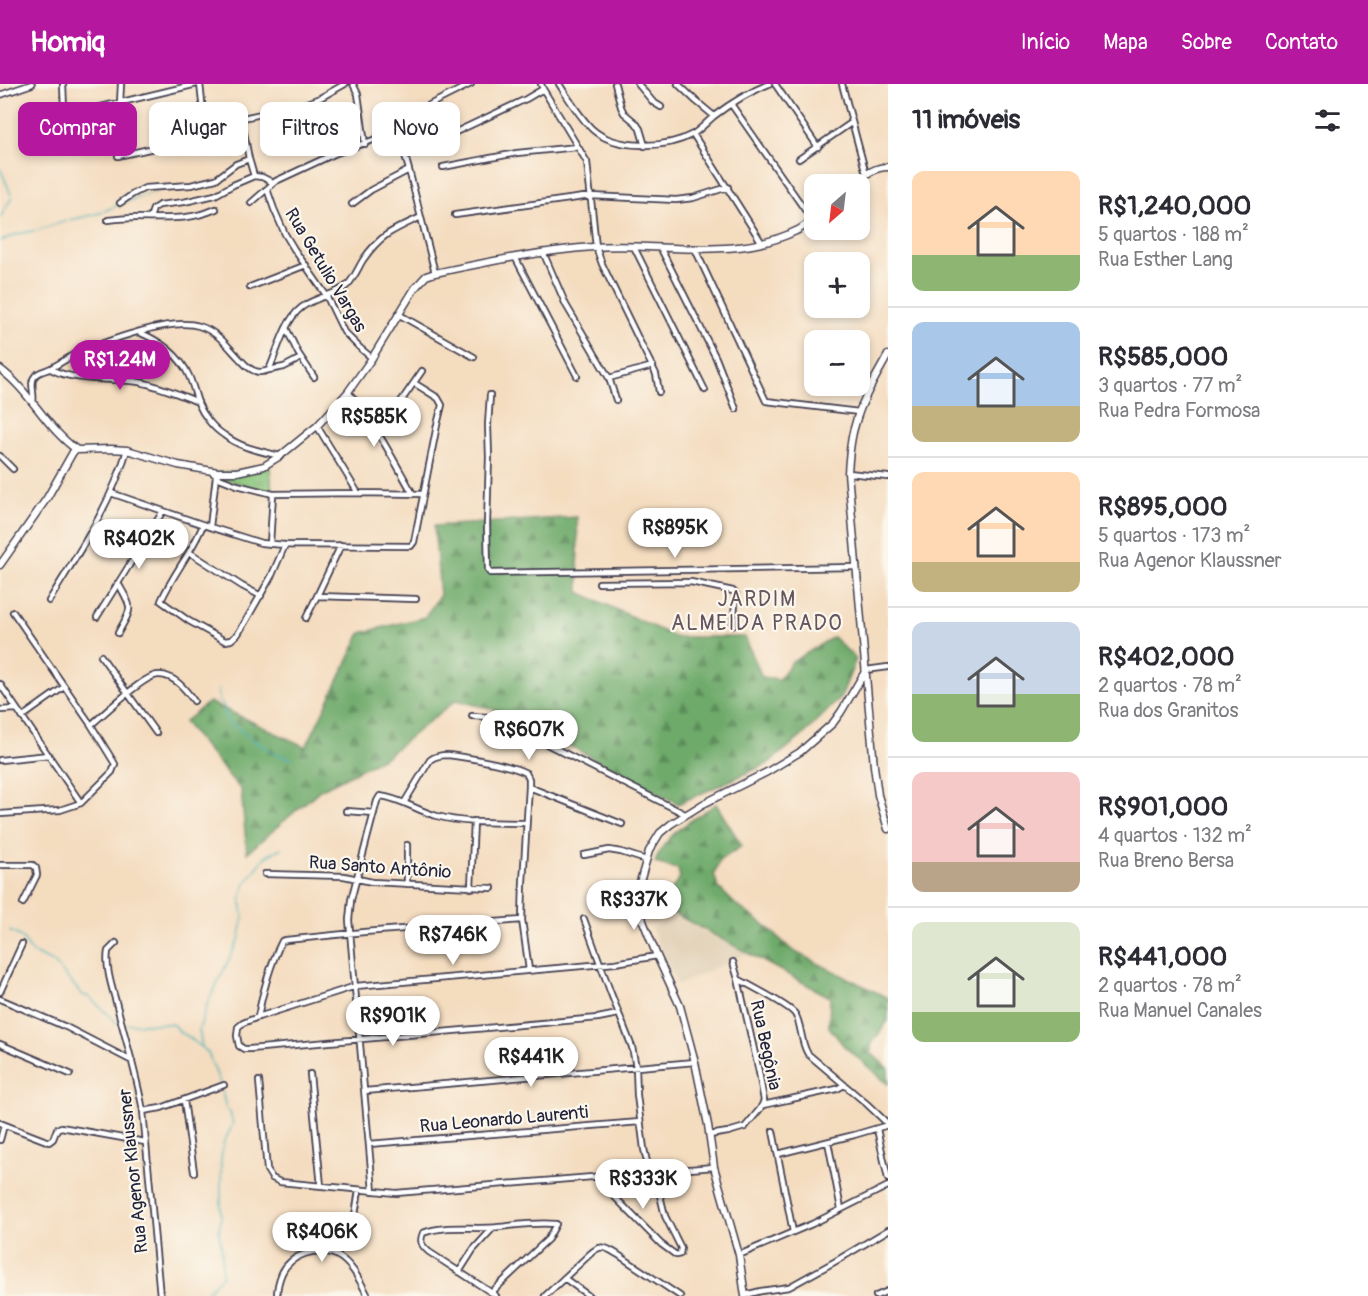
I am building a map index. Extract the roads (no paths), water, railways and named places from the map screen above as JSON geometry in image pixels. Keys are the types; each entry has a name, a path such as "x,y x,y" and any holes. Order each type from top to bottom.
{"main road":[{"path":"866,174 881,167 888,167"},
{"path":"75,451 127,450 214,474 264,466 317,426 348,392 372,358 398,314 426,276 543,252 596,247 695,249 740,246 762,243 804,226"},
{"path":"888,355 855,422 849,473 874,766 878,795 888,829"},
{"path":"0,369 14,381 75,451"},
{"path":"0,565 47,498 75,451"},
{"path":"745,1296 739,1256 714,1167 695,1062 680,1006 644,921 641,911 640,882 649,851 660,833 713,798 767,772 800,752 833,723 866,670"}],"street":[{"path":"0,95 32,84"},
{"path":"63,84 63,102"},
{"path":"120,102 121,84"},
{"path":"128,102 199,84 204,120 202,138 137,152"},
{"path":"254,176 242,119 302,105 345,84"},
{"path":"353,84 358,94 365,144"},
{"path":"435,102 471,84"},
{"path":"559,84 584,120 594,130 625,144 645,146 661,144 693,134 731,104 769,84"},
{"path":"615,84 621,107 640,129 645,146"},
{"path":"638,84 653,102 661,107"},
{"path":"678,84 714,116"},
{"path":"775,84 818,147"},
{"path":"842,84 866,174"},
{"path":"748,86 752,91"},
{"path":"460,130 526,99 542,87 587,162 596,247 602,264 653,366 659,392"},
{"path":"731,104 804,206"},
{"path":"799,159 851,123"},
{"path":"693,134 762,243"},
{"path":"251,203 272,183 334,154 372,140"},
{"path":"443,167 517,153 577,147"},
{"path":"405,156 435,273"},
{"path":"120,203 145,188 191,185 216,178 236,164 249,159"},
{"path":"352,204 371,190 409,170"},
{"path":"150,218 153,210 159,205 218,194 254,176 262,177 272,183"},
{"path":"455,215 591,196 676,200 693,198 728,187"},
{"name":"Rua Getulio Vargas","path":"267,189 285,234 326,295 344,332 372,358"},
{"path":"108,220 194,217 216,210"},
{"path":"269,370 291,318 303,306 348,285 368,253 384,235 421,217"},
{"path":"634,247 705,390"},
{"path":"660,248 716,358 736,408"},
{"path":"695,249 766,401 859,412"},
{"path":"543,252 566,305 609,378 616,400"},
{"path":"515,257 577,376"},
{"path":"250,287 306,265"},
{"path":"398,314 474,357"},
{"path":"33,403 33,378 39,373 51,369 78,353 138,332 174,325 196,325 206,329 221,338 252,370 261,372 284,368 302,358"},
{"path":"286,328 314,377"},
{"path":"138,332 159,343 177,359 188,374 201,410 215,428 229,439 249,449 280,456"},
{"path":"609,378 653,366"},
{"path":"51,369 70,376 152,385 198,402"},
{"path":"379,433 422,371"},
{"path":"111,494 203,525 270,544 406,547 413,545 436,425 442,405 438,398 414,383"},
{"path":"348,392 379,433 413,494"},
{"path":"490,395 488,571 496,573 856,567"},
{"path":"317,426 358,493"},
{"path":"48,601 102,512 121,470 127,450"},
{"path":"0,456 13,470"},
{"path":"849,473 888,477"},
{"path":"210,527 214,474 252,490 273,494 423,494"},
{"path":"270,544 273,494"},
{"path":"97,617 163,511"},
{"path":"203,525 161,601 222,640 228,641 238,634 261,596 285,545"},
{"path":"306,618 341,545"},
{"path":"189,552 261,596"},
{"path":"689,582 690,570"},
{"path":"599,583 689,582 733,591 736,594 733,625"},
{"path":"118,583 128,601 130,611 118,633"},
{"path":"317,596 416,599"},
{"path":"0,814 60,810 81,804 112,772 115,765 91,725 13,612"},
{"path":"101,656 156,733"},
{"path":"866,670 888,667"},
{"path":"91,725 129,693 159,674 183,686 194,702"},
{"path":"0,684 81,804"},
{"path":"22,717 64,687"},
{"path":"0,710 16,709"},
{"path":"472,716 488,717 503,722 686,814"},
{"path":"0,760 49,755"},
{"path":"404,803 434,757 448,755 477,760 524,771 528,774 522,920 529,970"},
{"path":"529,788 622,824"},
{"path":"373,1191 350,934 350,908 376,803 379,797 384,797 436,816 451,819 526,823"},
{"path":"345,811 374,813"},
{"path":"471,888 474,821"},
{"path":"407,845 407,884"},
{"path":"584,855 609,850 646,860"},
{"path":"0,865 33,865 36,868 37,875 23,903"},
{"name":"Rua Santo Antônio","path":"265,874 344,876 407,884 492,888"},
{"path":"584,919 632,1047 644,1149 657,1183 665,1216 681,1248 679,1255 666,1249 636,1220 602,1184 599,1177"},
{"path":"258,1017 265,987 282,941 522,920"},
{"name":"Rua Agenor Klaussner","path":"116,943 108,951 107,961 143,1111 160,1296"},
{"path":"0,992 22,944"},
{"path":"618,1014 598,1018 250,1049 241,1048 238,1041 238,1027 243,1023 356,986 615,963 657,956"},
{"name":"Rua Begônia","path":"710,1135 745,1127 763,1105 764,1097 733,962"},
{"path":"738,978 795,1013 804,1048 808,1054 888,1125 778,1154"},
{"path":"0,999 66,1028 132,1061"},
{"path":"0,1044 70,1074"},
{"path":"365,1091 695,1062"},
{"path":"310,1074 321,1186"},
{"path":"259,1081 267,1164 272,1178 280,1182 408,1193 714,1167"},
{"path":"143,1111 160,1108 224,1084"},
{"path":"763,1105 837,1089 844,1085"},
{"path":"184,1100 194,1172"},
{"name":"Rua Leonardo Laurenti","path":"369,1144 640,1122"},
{"path":"0,1140 2,1124 49,1142 59,1127 145,1142"},
{"path":"877,1129 888,1179"},
{"path":"773,1131 793,1232"},
{"path":"828,1142 841,1209"},
{"path":"739,1256 888,1186"},
{"path":"336,1255 355,1215 359,1190"},
{"path":"527,1223 556,1224 548,1239 511,1273 494,1295 423,1248 421,1240 423,1233 438,1230 493,1228 527,1223"},
{"path":"459,1272 473,1250 493,1228"},
{"path":"745,1296 789,1287 888,1230"},
{"path":"545,1296 595,1249 604,1248 617,1254 680,1296"},
{"path":"277,1296 281,1274 285,1267 292,1260 310,1252 336,1255 353,1270 368,1296"},
{"path":"564,1278 589,1296"},
{"path":"876,1296 888,1291"}],"waterway":[{"path":"0,168 12,197 0,218"},
{"path":"125,202 163,189"},
{"path":"0,241 18,234 100,213 120,204"},
{"path":"218,689 219,701 225,708 228,721 272,752 291,759"},
{"path":"220,1083 208,1053 202,1047 199,1030 208,1002 240,937 243,918 241,897 245,884 265,857 281,848"},
{"path":"10,931 21,937 33,953 53,962 83,995 89,997 117,1023"},
{"path":"127,1024 171,1024 201,1047"},
{"path":"207,1296 207,1291 222,1276 219,1232 221,1161 223,1144 233,1124 221,1088"}],"district":[{"name":"JARDIM ALMEIDA PRADO","path":"757,611"}]}
